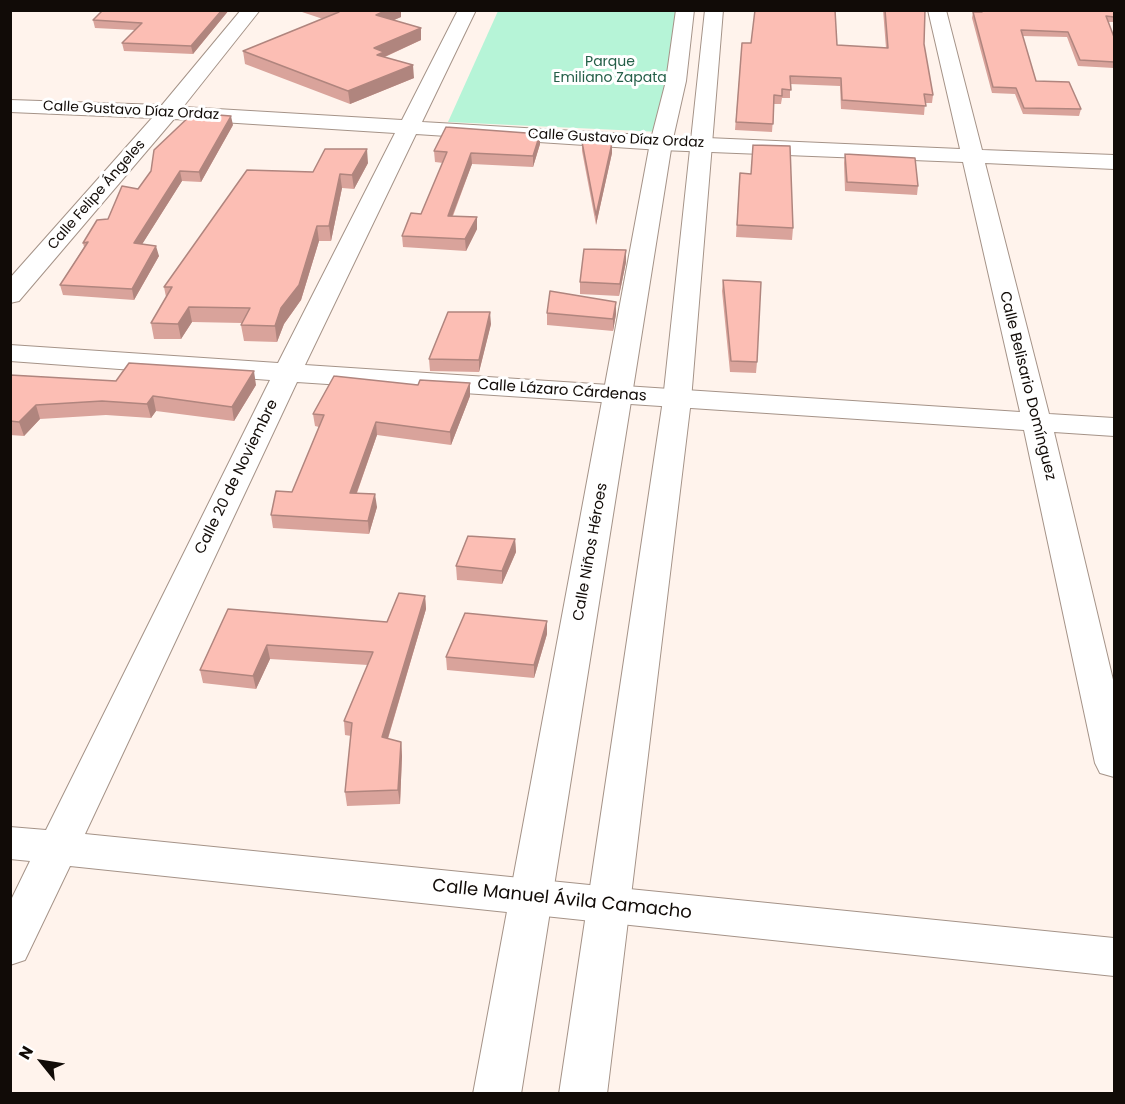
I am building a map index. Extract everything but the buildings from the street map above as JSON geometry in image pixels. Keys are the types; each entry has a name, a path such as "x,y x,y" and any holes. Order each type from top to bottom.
{"street":[{"name":"Calle Felipe Ángeles","path":"10,294 168,112 251,10"},
{"name":"Calle 20 de Noviembre","path":"10,947 288,371 467,10"},
{"name":"Calle Niños Héroes","path":"497,1094 661,143 676,81 685,10"},
{"path":"583,1094 677,400 714,10"},
{"name":"Calle Belisario Domínguez","path":"937,10 1037,423 1114,762"},
{"name":"Calle Gustavo Díaz Ordaz","path":"10,106 168,112 661,143 1114,162"},
{"name":"Calle Lázaro Cárdenas","path":"10,353 677,400 1114,427"},
{"name":"Calle Manuel Ávila Camacho","path":"10,843 1114,957"}],"green space":[{"name":"Parque Emiliano Zapata","path":"498,11 682,11 661,132 448,122"}]}
